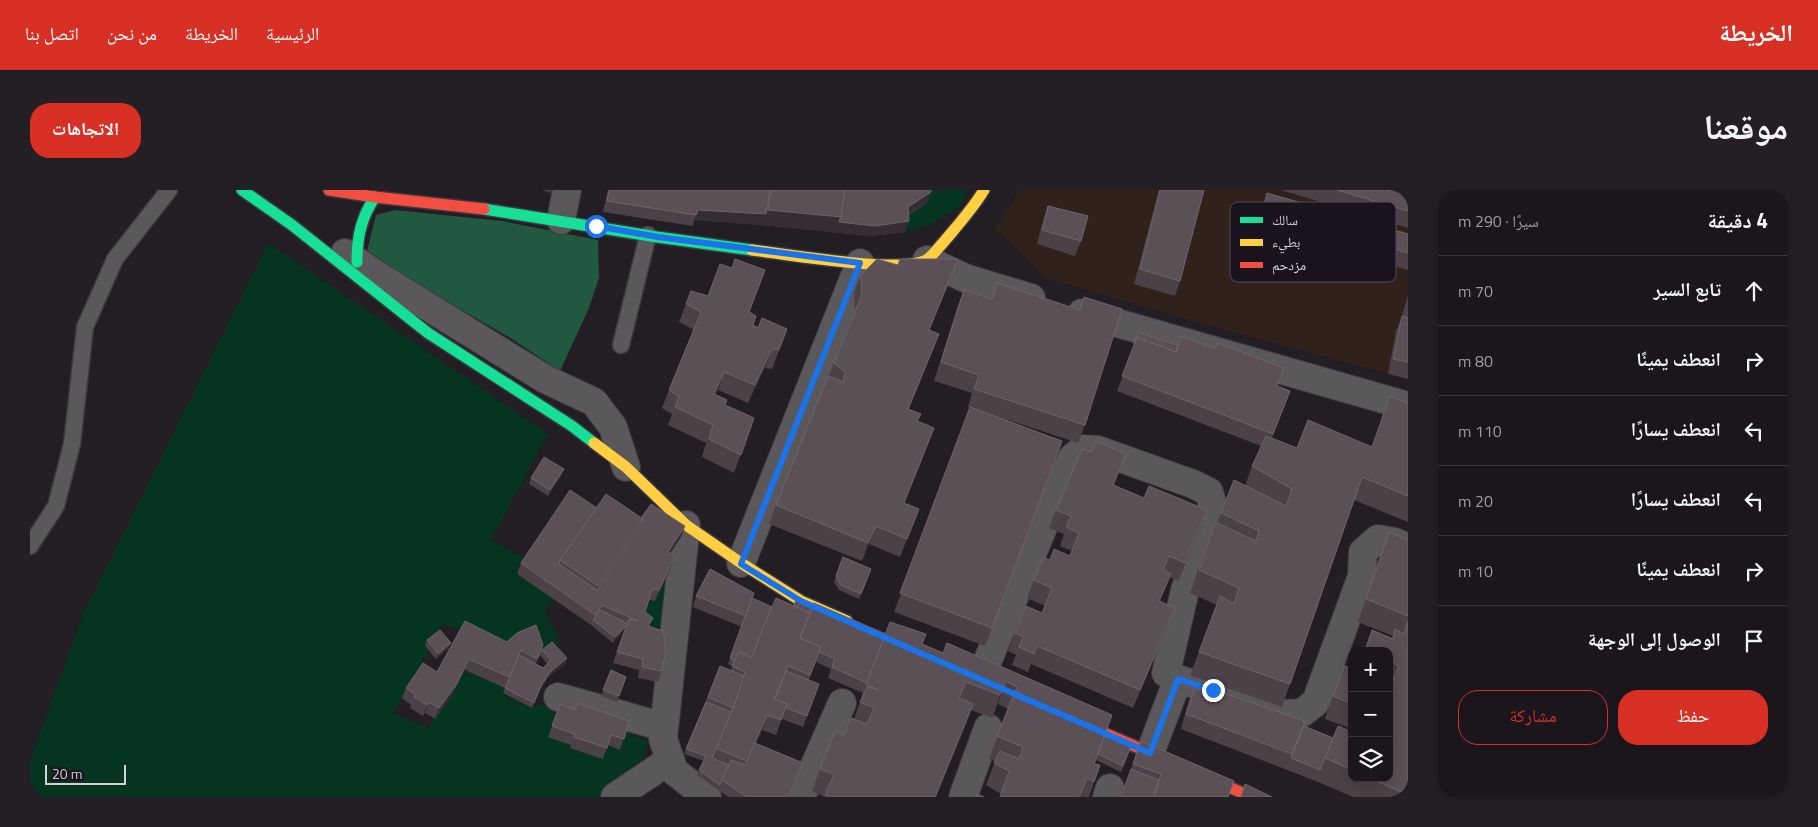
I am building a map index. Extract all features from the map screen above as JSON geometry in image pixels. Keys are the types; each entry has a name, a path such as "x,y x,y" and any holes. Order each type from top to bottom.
{"street":[{"path":"242,190 292,225 428,333 482,370 572,426 626,467 686,525 741,564 801,601 855,624"},
{"path":"329,190 504,211 648,235 827,260 914,264 927,260 974,207 984,190"},
{"path":"561,220 567,190"},
{"path":"356,262 356,242 359,225 375,197"},
{"path":"292,225 316,234 356,262 546,378 594,402 613,428 626,467"},
{"path":"927,260 965,278 1408,406"},
{"path":"741,564 860,263"},
{"path":"980,679 1072,458 1084,449 1098,450 1193,484 1209,492 1213,506 1185,590 1166,673 1178,679 1284,714 1302,713 1316,702 1362,576 1363,552 1378,539 1395,542 1408,548"},
{"path":"686,525 663,739 674,771 708,797"},
{"path":"1150,753 1178,679"},
{"path":"558,697 664,726"},
{"path":"801,797 842,703"},
{"path":"1061,714 1252,797"},
{"path":"963,797 988,728"},
{"path":"615,797 670,760"}],"lane":[{"path":"30,546 56,506 72,444 85,326 115,259 169,190"},
{"path":"621,345 648,235"}],"shaded area":[{"path":"1020,190 1408,190 1408,379 1222,329 1045,278 995,229"}],"green space":[{"path":"927,190 968,190 959,207 931,224 905,232 904,217"},
{"path":"395,210 502,221 598,240 599,278 589,308 560,371 512,339 366,255 376,215"},
{"path":"268,243 548,434 491,540 527,560 517,574 553,599 545,612 552,627 557,631 557,655 550,647 540,655 503,653 444,623 393,713 428,728 452,695 465,670 505,688 503,694 532,708 541,703 556,715 548,737 571,745 571,748 603,759 608,745 626,732 648,741 640,769 610,797 30,797 30,761 83,614"},
{"path":"671,567 659,641 642,620 648,600"}],"building":[{"path":"609,190 770,190 766,214 698,210 696,215 607,201"},
{"path":"771,190 845,190 841,217 768,210"},
{"path":"845,190 931,190 931,192 908,207 909,221 875,226 839,222"},
{"path":"1160,190 1204,190 1180,281 1140,269"},
{"path":"1337,190 1408,190 1408,211 1396,207 1396,202 1378,202"},
{"path":"1267,193 1298,202 1265,202"},
{"path":"1048,206 1088,216 1081,241 1042,230"},
{"path":"1396,231 1408,234 1408,253 1396,249"},
{"path":"735,259 765,270 749,312 756,316 753,325 758,328 762,318 787,329 779,350 772,349 755,385 724,372 714,394 727,400 725,405 754,418 741,455 709,439 713,425 675,407 679,396 669,390 701,312 686,304 691,291 708,296 720,264 732,268"},
{"path":"877,259 898,265 900,259 958,259 929,330 939,334 908,409 921,414 917,421 934,428 904,503 919,509 907,539 876,526 868,543 776,505 828,376 843,382 845,372 834,363 862,295 861,275"},
{"path":"997,283 1080,310 1084,297 1122,309 1085,425 974,389 979,375 941,362 964,290 992,299"},
{"path":"1402,316 1408,318 1408,362 1393,359"},
{"path":"1138,332 1178,345 1176,352 1137,337 1134,344"},
{"path":"1182,336 1215,349 1218,343 1284,368 1277,386 1290,391 1273,434 1122,376 1137,337 1176,352"},
{"path":"1390,396 1408,403 1408,496 1362,477 1290,684 1199,652 1220,596 1234,604 1239,588 1199,570 1215,522 1256,541 1259,531 1221,513 1234,480 1286,506 1292,489 1252,466 1266,436 1297,448 1308,420 1372,447"},
{"path":"970,407 1062,441 992,628 900,593"},
{"path":"1096,441 1126,454 1113,485 1144,498 1149,486 1207,510 1185,563 1169,556 1163,570 1171,574 1159,601 1175,608 1140,690 1037,646 1034,654 1019,647 1023,637 1015,633 1026,606 1042,613 1052,588 1034,580 1043,558 1050,560 1054,549 1070,556 1079,533 1066,527 1071,516 1056,510 1082,449 1091,452"},
{"path":"544,457 564,469 550,490 531,478"},
{"path":"570,490 597,508 559,564 597,590 642,523 643,519 641,518 651,504 685,526 668,552 675,556 659,590 652,589 645,612 653,618 648,626 663,631 666,649 662,671 642,667 643,659 617,652 629,619 638,621 602,605 595,615 521,563"},
{"path":"606,494 643,519 598,586 560,560"},
{"path":"1389,532 1408,540 1408,616 1366,599"},
{"path":"843,557 871,569 861,594 841,585 836,576"},
{"path":"710,569 754,593 746,616 696,596"},
{"path":"752,598 772,607 752,658 739,651 735,661 730,658"},
{"path":"776,598 810,613 800,638 821,647 810,675 788,666 774,699 787,704 781,720 767,715 747,761 715,748 735,703 745,672 732,666 739,651 752,658"},
{"path":"796,599 812,608 810,613 794,606"},
{"path":"814,603 886,634 867,683 832,667 835,659 819,652 821,647 800,638"},
{"path":"600,610 628,624 615,637 593,620"},
{"path":"465,621 507,642 517,633 536,625 543,645 537,659 521,650 509,677 469,659 456,685 439,708 429,702 427,705 414,697 415,694 406,688 423,663 437,672"},
{"path":"1408,621 1408,795 1379,782 1393,782 1393,681 1399,666 1393,663 1393,647 1366,647 1372,630 1393,639 1395,629 1404,634"},
{"path":"890,622 926,634 922,644 943,653 947,643 1112,715 1094,764 1100,765 1094,782 1087,778 1079,797 1000,797 1009,771 994,763 1000,751 1019,759 1023,747 997,736 1017,687 1006,681 1000,695 966,682 959,698 973,704 935,797 831,797 825,795 834,774 820,769 835,731 844,735 851,718 867,724 874,708 860,702 867,687 879,690 866,685"},
{"path":"440,630 451,643 438,654 427,640"},
{"path":"552,642 567,658 550,672 541,686 534,703 505,688 519,655 543,668 551,660 542,650"},
{"path":"720,666 744,676 733,708 708,697"},
{"path":"1344,666 1348,667 1348,702 1333,696"},
{"path":"611,670 626,677 619,696 603,690"},
{"path":"786,671 819,684 807,716 786,708 787,704 775,699"},
{"path":"1203,686 1305,721 1292,754 1186,714 1194,689 1201,691"},
{"path":"706,702 731,712 712,758 729,765 720,785 699,770 706,756 686,749"},
{"path":"577,703 629,721 624,739 611,735 607,748 574,737 575,734 552,726 560,704 575,710"},
{"path":"1304,726 1333,738 1320,770 1291,758"},
{"path":"1338,726 1348,730 1348,768 1325,758"},
{"path":"1105,735 1131,746 1123,766 1098,754"},
{"path":"1141,741 1234,781 1228,797 1154,797 1161,774 1133,764"},
{"path":"755,743 803,763 788,797 747,797 722,780 731,760 745,765"},
{"path":"1131,769 1159,780 1153,797 1121,797"},
{"path":"1245,784 1272,797 1241,797"}],"traffic: fast":[{"path":"242,190 292,225 428,333 572,426 594,443"},
{"path":"357,262 361,228 366,212 375,197"},
{"path":"484,209 657,237 752,250"}],"traffic: slow":[{"path":"752,250 842,262 893,265 913,264 926,260 932,255 984,190"},
{"path":"594,443 626,467 686,525 801,601 847,621"}],"traffic: jam":[{"path":"329,190 484,209"},
{"path":"1072,719 1252,797"}],"route":[{"path":"596,226 658,237 860,263 741,564 801,601 1150,753 1178,679 1213,690"}]}
